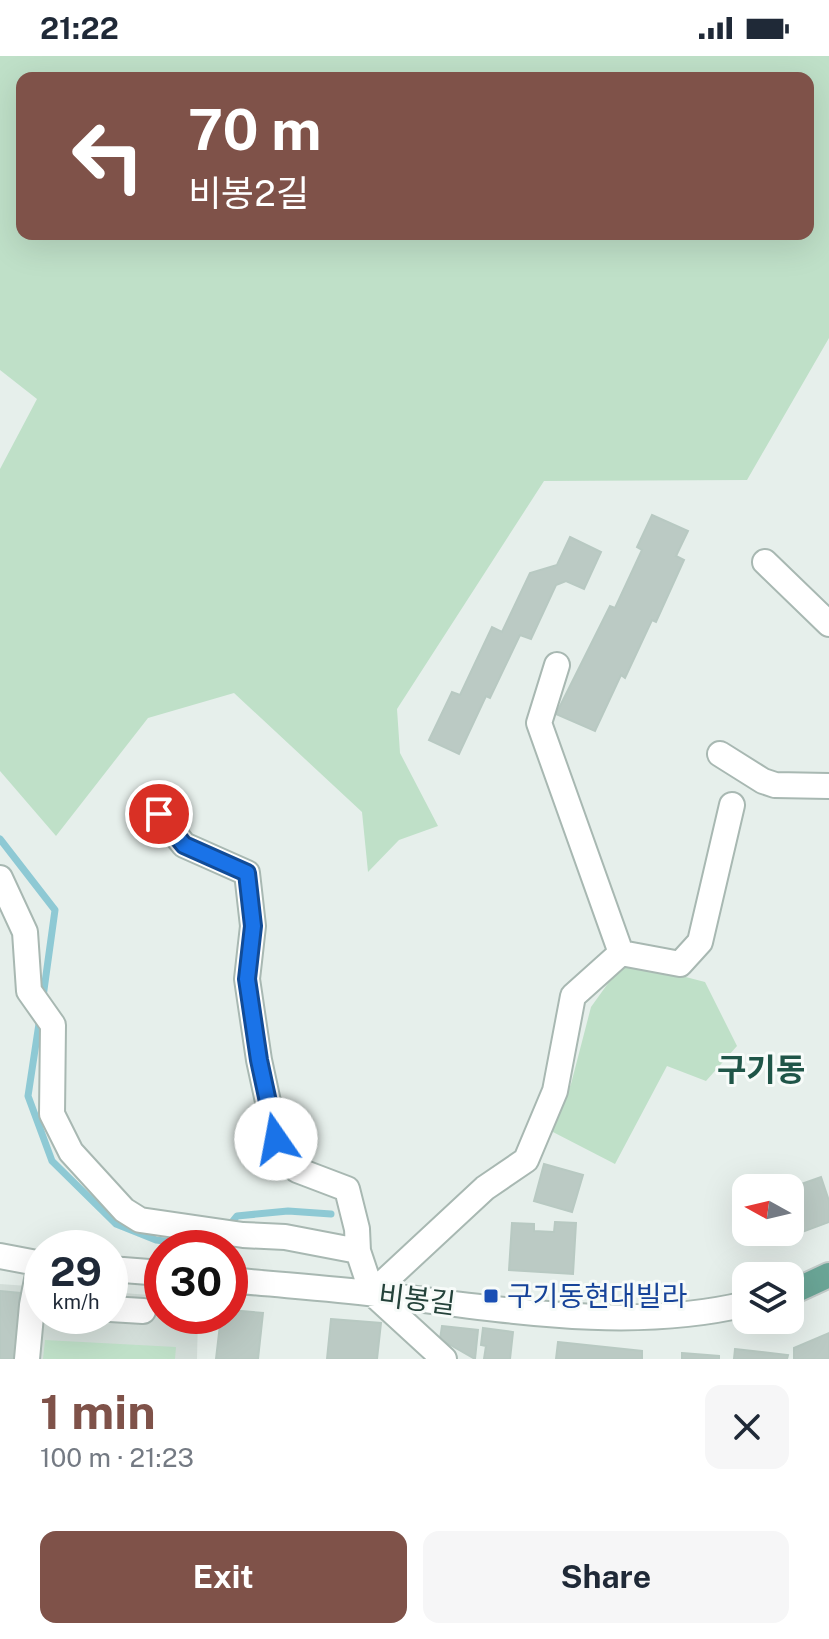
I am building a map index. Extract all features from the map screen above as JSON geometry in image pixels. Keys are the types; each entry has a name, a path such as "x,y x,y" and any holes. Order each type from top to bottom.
{"main road":[{"path":"804,1287 829,1275"},
{"path":"804,1293 829,1292"}],"street":[{"path":"765,562 829,624"},
{"path":"557,665 539,723 621,953"},
{"path":"720,754 763,781 775,785 829,786"},
{"path":"621,953 680,964 700,942 732,805"},
{"path":"159,814 184,845 247,873 253,926 247,979 259,1060 276,1139 297,1170 347,1189 357,1229 358,1251 372,1293 444,1359"},
{"path":"0,878 25,932 29,991 53,1025 52,1114 71,1152 124,1210 140,1220 243,1235 285,1237 358,1251"},
{"path":"372,1293 485,1188 526,1160 555,1091 573,996 621,953"},
{"path":"0,1256 24,1261"},
{"name":"비봉길","path":"248,1282 372,1293 506,1311 619,1317 710,1312 732,1307"},
{"path":"128,1310 143,1311"},
{"path":"27,1359 32,1334"}],"shaded area":[{"path":"0,1284 24,1286 24,1334 128,1334 128,1293 144,1295 144,1334 198,1334 197,1359 0,1359"}],"green space":[{"path":"0,56 829,56 829,338 747,480 544,481 397,709 400,753 438,826 399,840 368,872 362,812 234,693 148,718 56,836 0,771 0,469 37,399 0,370"},
{"path":"624,961 705,982 737,1046 706,1081 667,1066 615,1164 551,1131 571,1084 591,1007"},
{"path":"45,1340 176,1347 175,1359 43,1359"}],"building":[{"path":"652,515 688,531 676,556 684,560 656,622 652,620 625,678 621,675 595,731 556,714 610,606 615,608 642,550 637,547"},
{"path":"570,537 601,552 584,589 566,581 556,585 531,639 520,635 490,698 486,696 459,754 429,740 452,692 460,695 492,627 502,632 530,573 557,565"},
{"path":"544,1164 583,1175 572,1212 534,1201"},
{"path":"821,1177 829,1201 829,1222 804,1231 804,1183"},
{"path":"555,1222 576,1223 573,1274 509,1270 512,1223 534,1224 534,1231 554,1232"},
{"path":"0,1291 20,1293 15,1359 0,1359"},
{"path":"248,1312 263,1313 258,1359 216,1359 219,1334 248,1334"},
{"path":"331,1319 381,1323 377,1359 327,1359"},
{"path":"442,1326 478,1330 475,1359 440,1339"},
{"path":"483,1328 513,1332 510,1359 484,1359 486,1346 481,1345"},
{"path":"829,1333 829,1359 794,1359 794,1348"},
{"path":"558,1342 642,1351 642,1359 556,1359"},
{"path":"735,1349 788,1355 787,1359 734,1359"},
{"path":"682,1353 719,1356 719,1359 682,1359"}],"waterway":[{"path":"0,839 55,910 43,997"},
{"path":"40,1017 28,1096 52,1161 116,1224 144,1235"},
{"path":"228,1227 237,1216 288,1211 331,1214"}],"place":[{"name":"구기동현대빌라","path":"491,1296"}],"district":[{"name":"구기동","path":"761,1070"}],"route":[{"path":"159,814 184,845 247,873 253,926 247,979 259,1060 276,1139"}]}
